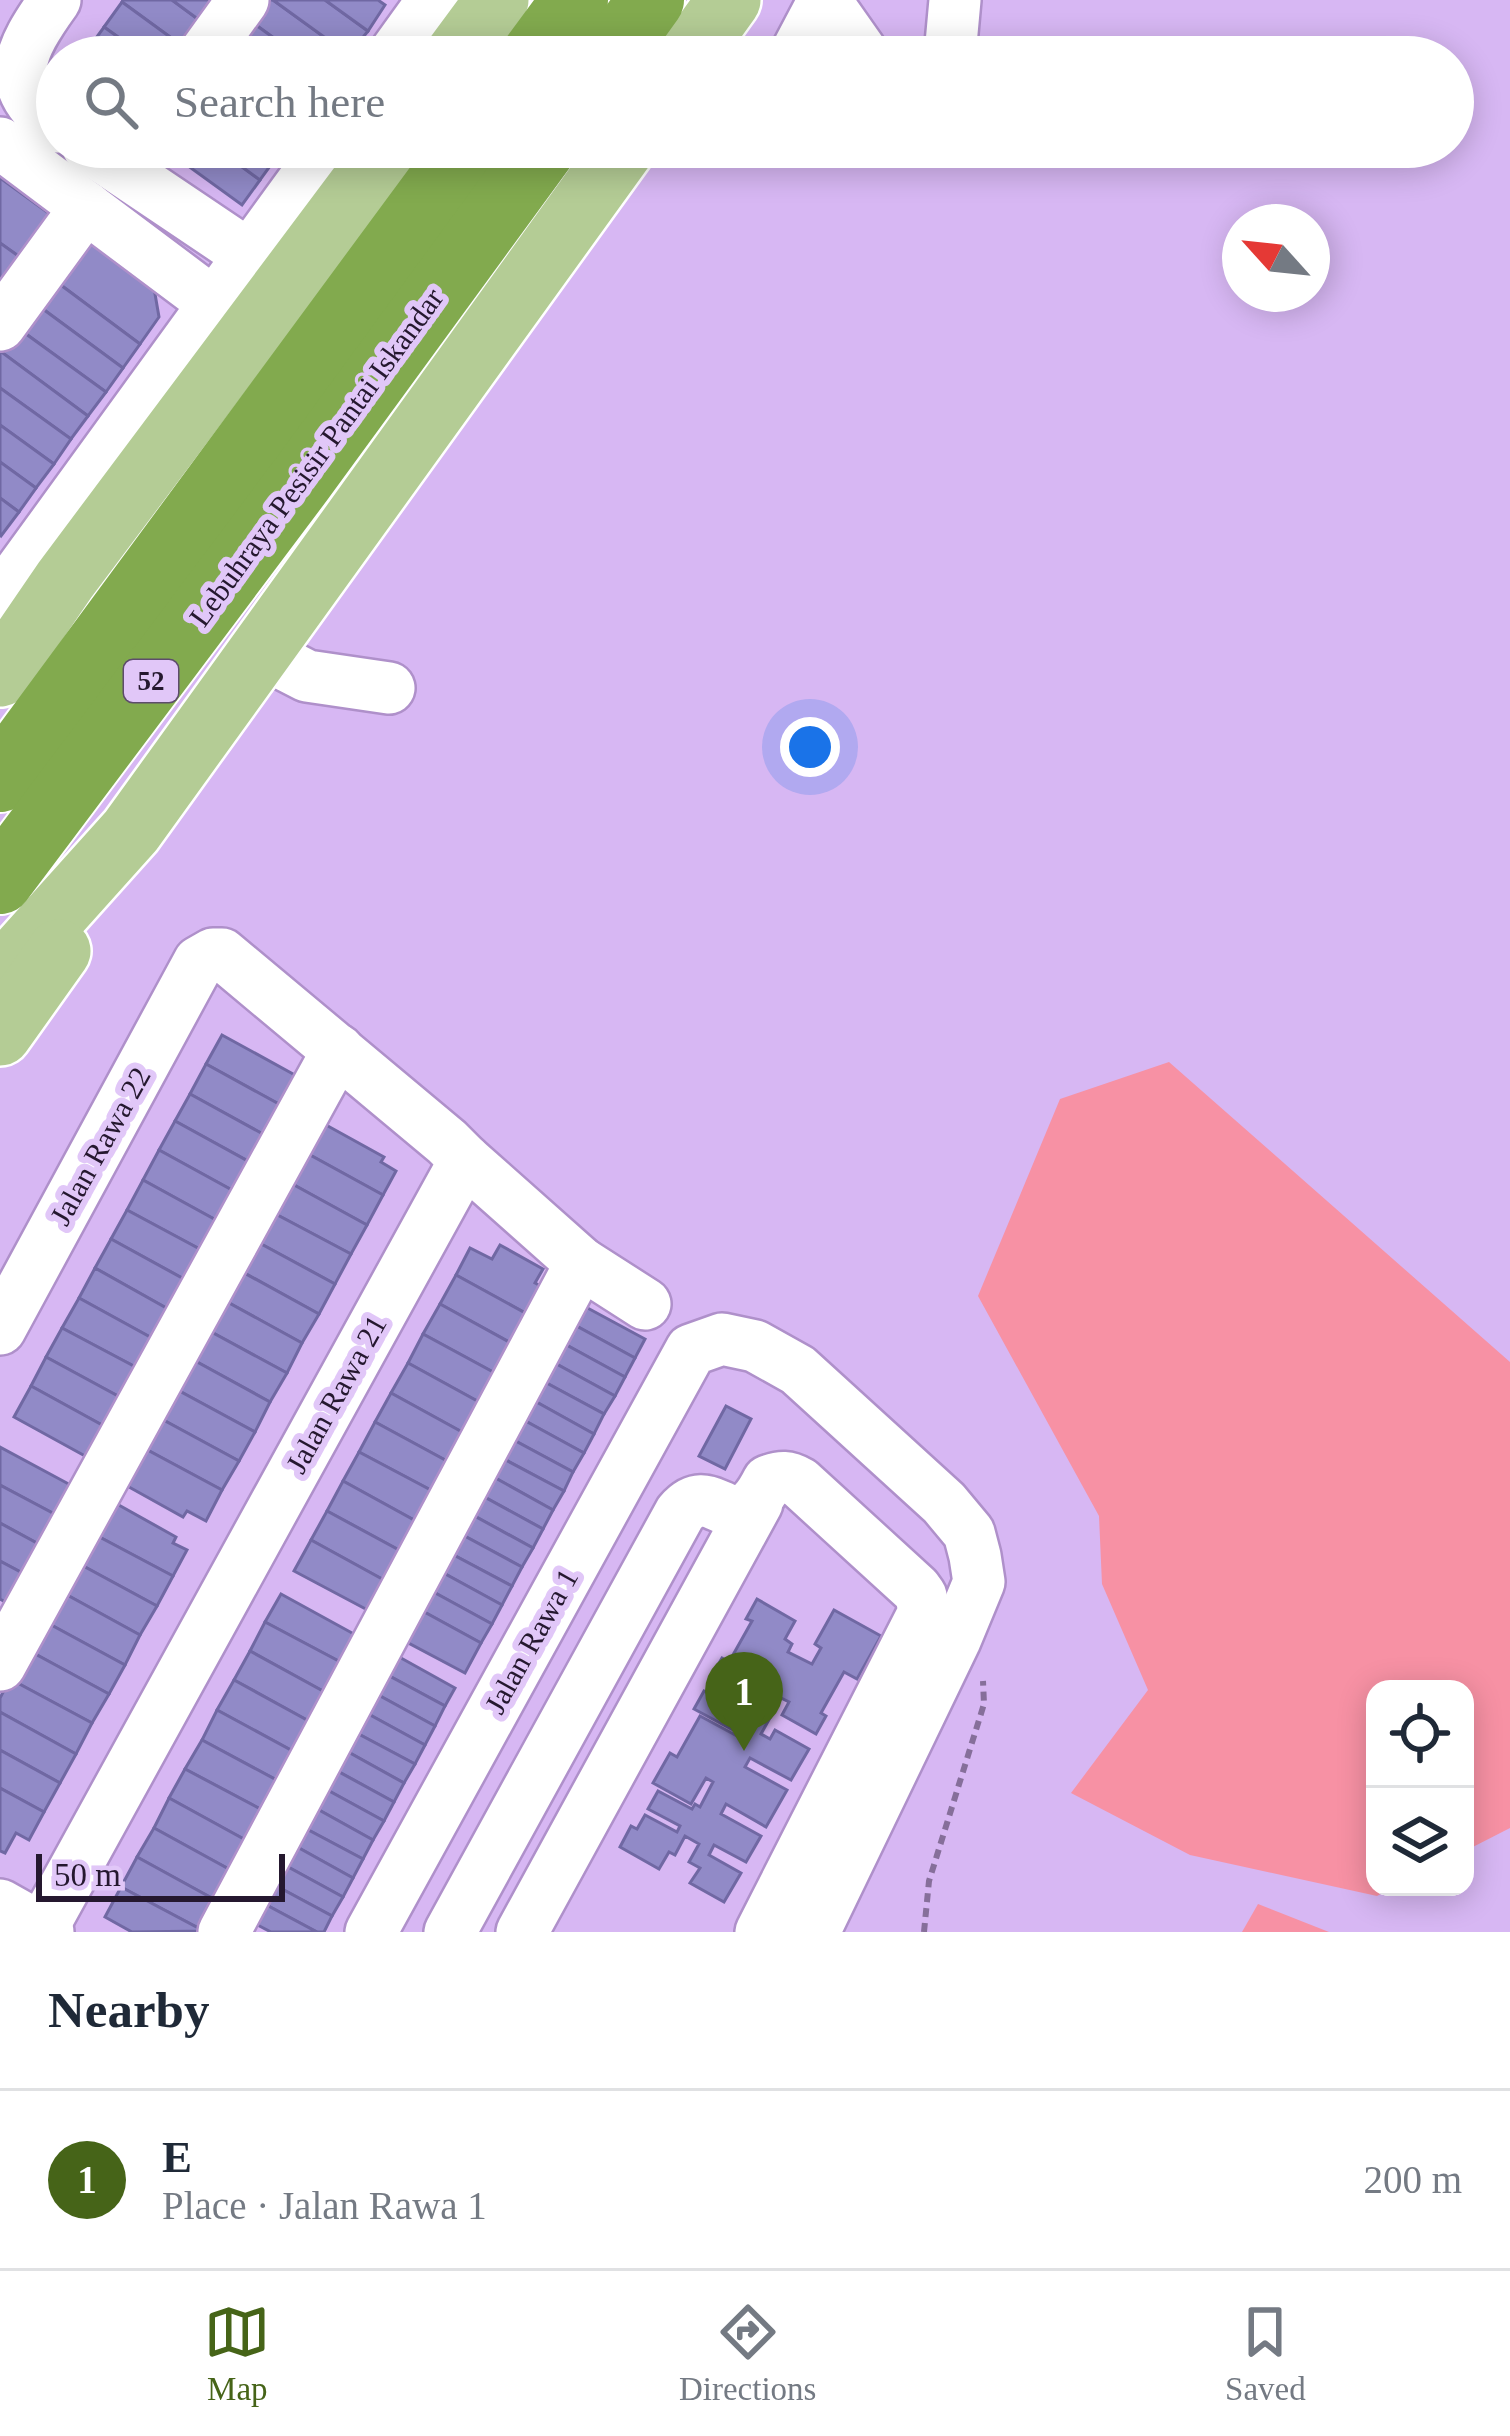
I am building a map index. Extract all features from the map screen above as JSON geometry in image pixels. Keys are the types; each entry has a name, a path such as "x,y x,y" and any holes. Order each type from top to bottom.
{"highway":[{"path":"548,36 575,0"},
{"path":"625,36 651,0"},
{"name":"Lebuhraya Pesisir Pantai Iskandar","path":"0,779 451,168"},
{"name":"Lebuhraya Pesisir Pantai Iskandar","path":"0,880 529,168"}],"main road":[{"path":"470,36 497,0"},
{"path":"703,36 729,0"},
{"path":"0,675 234,318 370,168"},
{"path":"0,977 131,831 609,168"},
{"path":"0,1034 64,945 131,831"}],"street":[{"path":"36,114 17,76 20,56 55,0"},
{"path":"217,36 243,0"},
{"path":"407,36 433,0"},
{"path":"805,36 824,0 850,36"},
{"path":"0,142 234,318"},
{"path":"134,168 250,256"},
{"path":"1,595 234,318 250,256 313,168"},
{"path":"0,325 86,207"},
{"path":"262,653 307,676 389,688"},
{"name":"Jalan Rawa 22","path":"0,1329 200,962 213,953 222,954 338,1050"},
{"path":"0,1665 338,1050 580,1263 645,1304"},
{"name":"Jalan Rawa 21","path":"33,1924 465,1160"},
{"path":"224,1932 580,1263"},
{"name":"Jalan Rawa 1","path":"371,1932 691,1350 722,1339 755,1346 798,1370 944,1503 969,1533 975,1556 979,1582 955,1640 814,1932"},
{"path":"522,1932 768,1481 790,1477 916,1589 924,1604 922,1620 761,1932"},
{"path":"450,1932 680,1513 694,1501 735,1512 757,1503"}],"path":[{"path":"924,1932 929,1881 984,1704 982,1663"}],"shaded area":[{"path":"1169,1062 1510,1362 1510,1828 1474,1846 1474,1680 1366,1680 1366,1894 1190,1855 1071,1793 1148,1690 1102,1584 1099,1516 978,1296 1060,1099"},
{"path":"1258,1904 1329,1932 1242,1932"}],"building":[{"path":"172,0 210,28 204,36 169,36 122,2"},
{"path":"172,0 224,0 210,28"},
{"path":"263,0 273,0 323,36 271,36 249,20"},
{"path":"273,0 325,0 368,31 364,36 323,36"},
{"path":"325,0 378,0 385,5 368,31"},
{"path":"122,2 169,36 117,36 104,27"},
{"path":"249,20 271,36 237,36"},
{"path":"191,168 244,168 260,180 242,205"},
{"path":"244,168 269,168 260,180"},
{"path":"0,178 54,217 24,260 0,243"},
{"path":"81,235 154,288 159,317 140,344 50,277"},
{"path":"0,243 24,260 7,284 0,279"},
{"path":"50,277 140,344 123,368 32,301"},
{"path":"32,301 123,368 106,392 15,326"},
{"path":"15,326 106,392 88,416 0,351"},
{"path":"0,351 88,416 71,439 0,388"},
{"path":"0,388 71,439 54,464 0,425"},
{"path":"0,425 54,464 36,488 0,462"},
{"path":"0,462 36,488 19,512 0,498"},
{"path":"0,498 19,512 1,536 0,535"},
{"path":"222,1035 304,1080 288,1109 206,1064"},
{"path":"206,1064 288,1109 272,1139 190,1094"},
{"path":"190,1094 272,1139 257,1166 175,1121"},
{"path":"317,1120 384,1157 381,1162 396,1171 383,1195 301,1150"},
{"path":"175,1121 257,1166 241,1195 159,1150"},
{"path":"159,1150 241,1195 225,1225 143,1180"},
{"path":"301,1150 383,1195 367,1225 285,1180"},
{"path":"143,1180 225,1225 209,1254 127,1210"},
{"path":"285,1180 367,1225 351,1254 268,1210"},
{"path":"127,1210 209,1254 193,1284 111,1239"},
{"path":"268,1210 351,1254 335,1284 252,1239"},
{"path":"111,1239 193,1284 177,1314 95,1268"},
{"path":"252,1239 335,1284 319,1314 237,1269"},
{"path":"500,1245 543,1269 535,1283 552,1292 538,1320 456,1275 470,1248 492,1259"},
{"path":"95,1268 177,1314 161,1343 79,1298"},
{"path":"237,1269 319,1314 302,1343 220,1298"},
{"path":"456,1275 538,1320 522,1349 440,1304"},
{"path":"79,1298 161,1343 145,1372 62,1328"},
{"path":"220,1298 302,1343 287,1373 204,1328"},
{"path":"440,1304 522,1349 506,1379 423,1334"},
{"path":"582,1305 645,1339 635,1358 571,1323"},
{"path":"571,1323 635,1358 625,1377 561,1342"},
{"path":"62,1328 145,1372 129,1402 46,1357"},
{"path":"204,1328 287,1373 270,1402 188,1357"},
{"path":"423,1334 506,1379 490,1408 408,1363"},
{"path":"561,1342 625,1377 615,1396 551,1361"},
{"path":"46,1357 129,1402 113,1431 31,1386"},
{"path":"188,1357 270,1402 255,1432 172,1387"},
{"path":"551,1361 615,1396 604,1414 541,1380"},
{"path":"408,1363 490,1408 473,1438 391,1393"},
{"path":"541,1380 604,1414 594,1434 531,1399"},
{"path":"31,1386 113,1431 96,1462 14,1417"},
{"path":"172,1387 255,1432 239,1461 156,1416"},
{"path":"391,1393 473,1438 458,1467 375,1422"},
{"path":"531,1399 594,1434 584,1453 520,1418"},
{"path":"726,1406 751,1419 725,1469 699,1456"},
{"path":"156,1416 239,1461 222,1490 140,1446"},
{"path":"520,1418 584,1453 573,1472 510,1438"},
{"path":"375,1422 458,1467 442,1496 359,1452"},
{"path":"510,1438 573,1472 564,1491 500,1457"},
{"path":"140,1446 222,1490 206,1521 187,1511 183,1517 120,1482"},
{"path":"0,1447 78,1489 62,1518 0,1485"},
{"path":"359,1452 442,1496 425,1526 343,1481"},
{"path":"500,1457 564,1491 553,1510 490,1475"},
{"path":"490,1475 553,1510 543,1529 479,1494"},
{"path":"343,1481 425,1526 410,1556 327,1511"},
{"path":"0,1485 62,1518 46,1548 0,1523"},
{"path":"479,1494 543,1529 533,1548 469,1513"},
{"path":"108,1499 176,1537 173,1543 187,1550 173,1576 90,1532"},
{"path":"327,1511 410,1556 393,1585 311,1540"},
{"path":"469,1513 533,1548 522,1567 459,1533"},
{"path":"0,1523 46,1548 30,1577 0,1561"},
{"path":"90,1532 173,1576 157,1606 74,1561"},
{"path":"459,1533 522,1567 512,1586 448,1552"},
{"path":"311,1540 393,1585 377,1615 294,1571"},
{"path":"448,1552 512,1586 502,1605 438,1570"},
{"path":"0,1561 30,1577 14,1607 0,1599"},
{"path":"74,1561 157,1606 140,1635 58,1590"},
{"path":"438,1570 502,1605 492,1624 428,1589"},
{"path":"428,1589 492,1624 481,1643 417,1608"},
{"path":"58,1590 140,1635 125,1665 42,1620"},
{"path":"281,1594 363,1639 348,1666 265,1622"},
{"path":"757,1599 795,1621 785,1639 792,1644 788,1652 812,1664 821,1648 815,1644 834,1610 881,1636 857,1679 844,1672 821,1713 826,1716 816,1734 782,1715 789,1702 781,1698 761,1734 770,1739 775,1730 809,1749 791,1780 750,1758 745,1767 787,1790 766,1827 726,1804 721,1814 761,1836 746,1862 714,1845 709,1855 741,1873 724,1902 690,1883 700,1868 689,1862 699,1844 685,1836 675,1855 669,1852 659,1869 620,1847 631,1826 637,1829 645,1815 677,1832 680,1826 648,1809 658,1791 692,1809 695,1804 700,1807 713,1782 706,1778 691,1804 653,1783 670,1753 677,1757 700,1716 739,1737 748,1720 741,1716 733,1730 694,1709 704,1691 728,1704 734,1694 755,1705 764,1689 759,1686 751,1700 711,1677 722,1658 729,1662 752,1621 746,1619"},
{"path":"417,1608 481,1643 465,1673 401,1639"},
{"path":"42,1620 125,1665 109,1694 26,1649"},
{"path":"265,1622 348,1666 332,1696 250,1651"},
{"path":"26,1649 109,1694 92,1723 10,1679"},
{"path":"250,1651 332,1696 316,1725 234,1680"},
{"path":"392,1653 455,1688 445,1706 382,1672"},
{"path":"382,1672 445,1706 435,1726 371,1691"},
{"path":"10,1679 92,1723 76,1754 0,1712 0,1698"},
{"path":"234,1680 316,1725 300,1755 217,1710"},
{"path":"371,1691 435,1726 425,1745 361,1710"},
{"path":"217,1710 300,1755 284,1784 202,1740"},
{"path":"361,1710 425,1745 415,1764 351,1730"},
{"path":"0,1712 76,1754 60,1783 0,1750"},
{"path":"351,1730 415,1764 404,1783 341,1748"},
{"path":"202,1740 284,1784 268,1813 185,1769"},
{"path":"341,1748 404,1783 394,1802 330,1767"},
{"path":"0,1750 60,1783 44,1812 0,1788"},
{"path":"330,1767 394,1802 384,1821 320,1786"},
{"path":"185,1769 268,1813 251,1843 169,1798"},
{"path":"320,1786 384,1821 373,1840 310,1805"},
{"path":"0,1788 44,1812 29,1840 16,1833 5,1853 0,1851"},
{"path":"169,1798 251,1843 236,1873 154,1828"},
{"path":"310,1805 373,1840 363,1859 299,1825"},
{"path":"299,1825 363,1859 353,1878 290,1843"},
{"path":"154,1828 236,1873 219,1902 137,1857"},
{"path":"290,1843 353,1878 343,1897 279,1862"},
{"path":"137,1857 219,1902 204,1931 121,1887"},
{"path":"279,1862 343,1897 332,1916 269,1882"},
{"path":"269,1882 332,1916 324,1932 259,1901"},
{"path":"121,1887 204,1931 132,1932 105,1917"},
{"path":"259,1901 317,1932 271,1932 248,1920"}],"place":[{"name":"E","path":"744,1751"}]}
